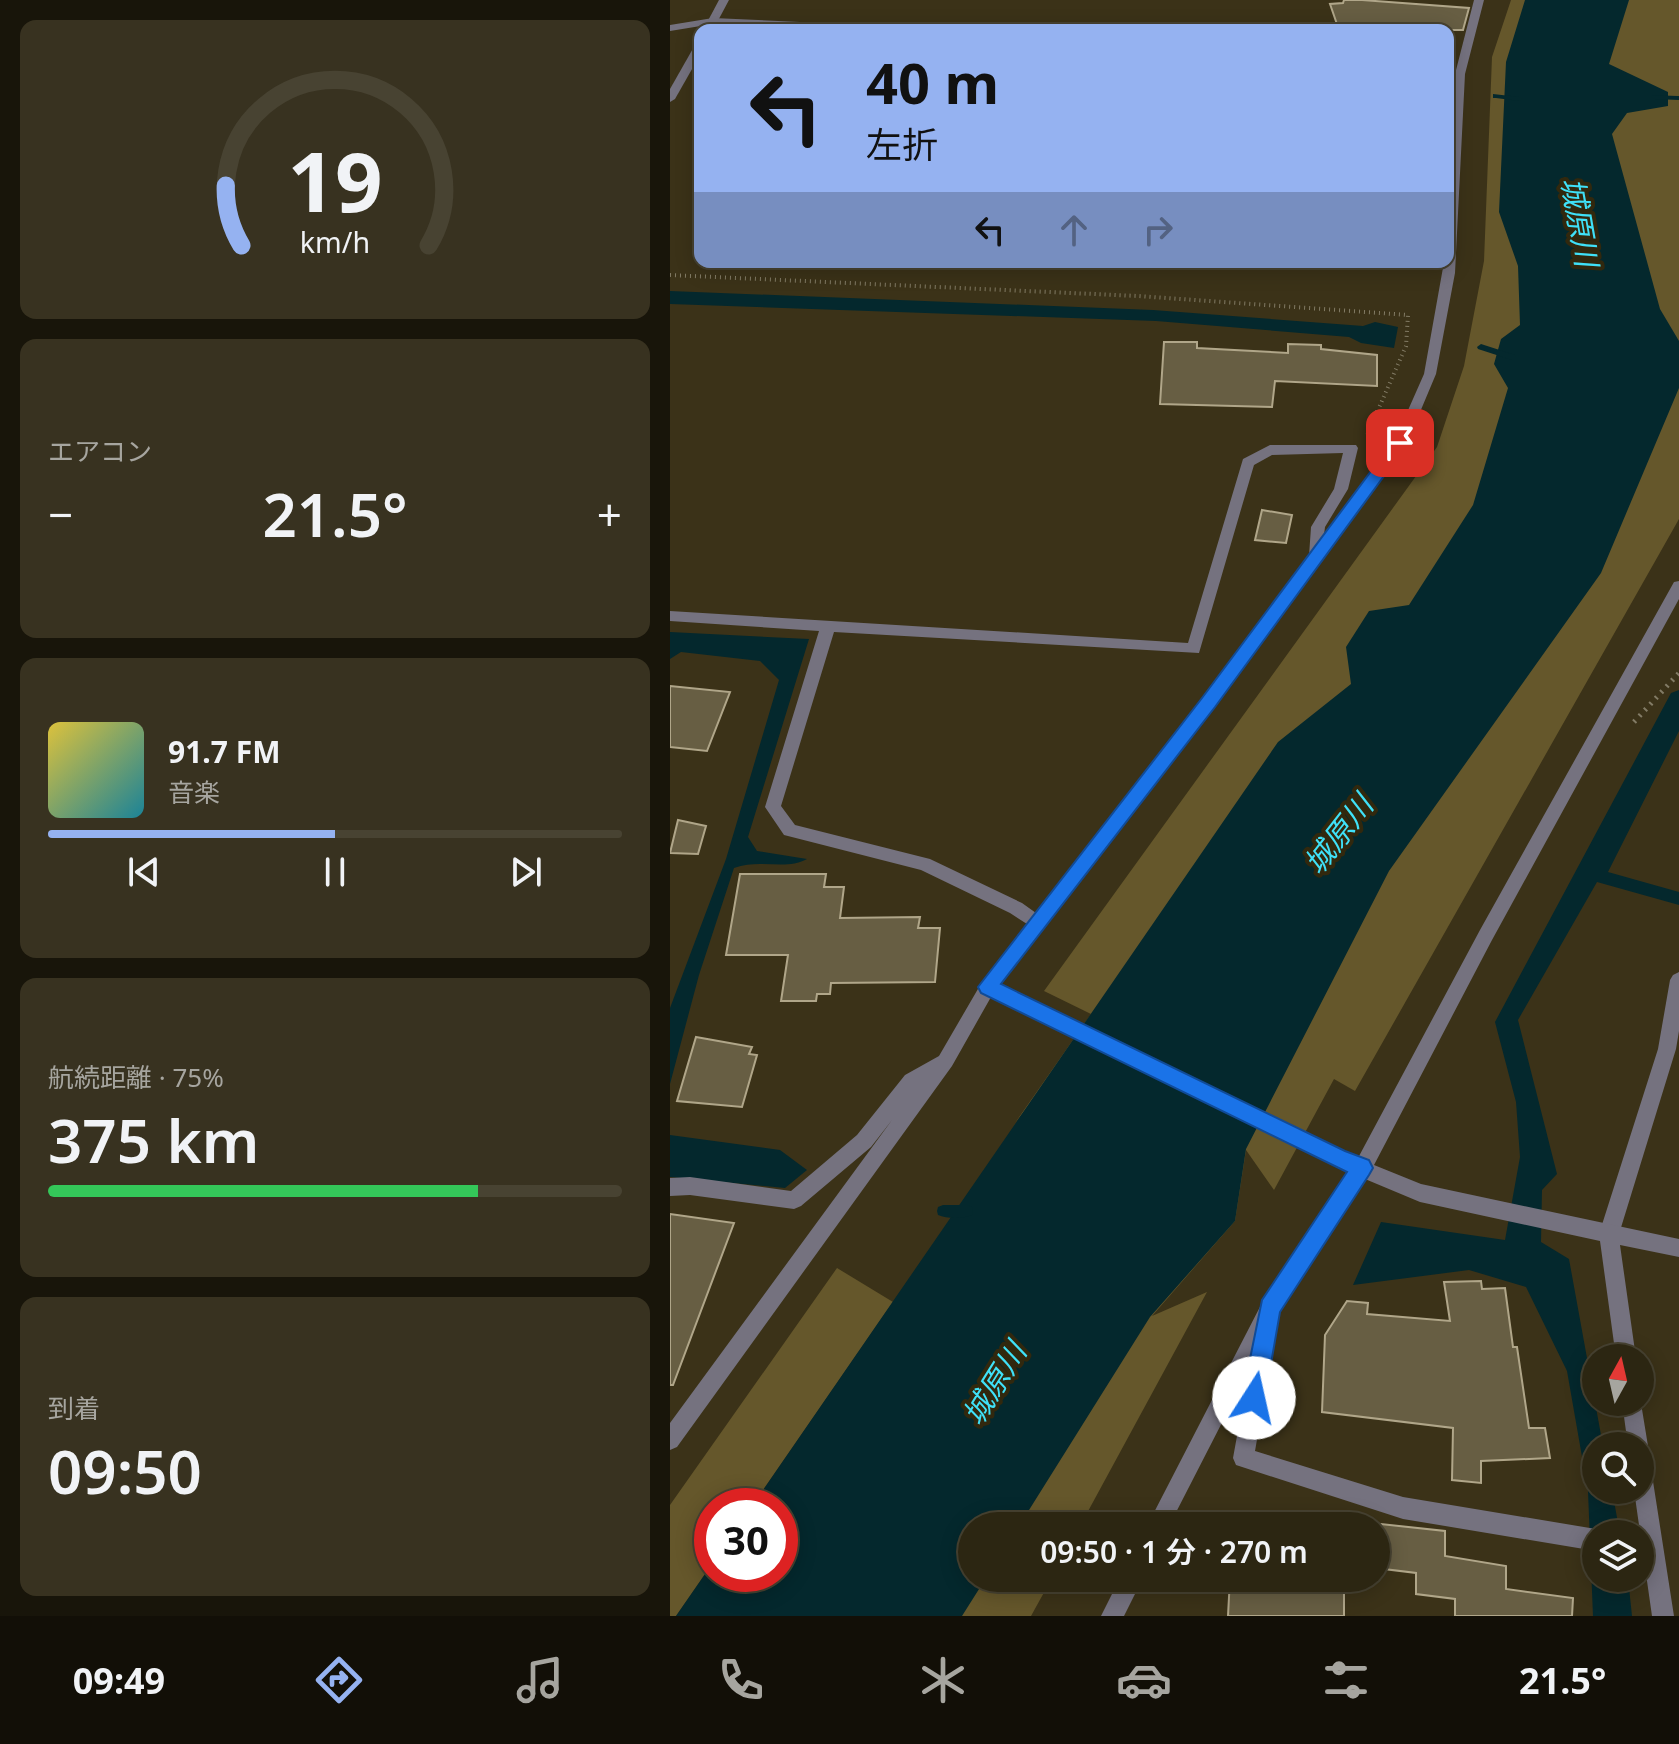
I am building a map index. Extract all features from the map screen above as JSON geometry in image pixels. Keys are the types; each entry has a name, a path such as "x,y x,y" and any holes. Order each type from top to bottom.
{"street":[{"path":"712,24 724,0"},
{"path":"1454,73 1479,0"},
{"path":"670,28 694,27"},
{"path":"670,99 694,55"},
{"path":"670,1440 946,1060 988,987 1209,703 1400,443 1430,374 1449,268"},
{"path":"670,616 1194,649 1248,462 1270,450 1351,448 1341,489 1318,527 1316,557"},
{"path":"1165,1512 1270,1308 1362,1168 1679,586"},
{"path":"828,626 773,807 790,830 924,864 1016,908 1038,923"},
{"path":"1624,1344 1609,1234 1667,1049 1679,980"},
{"path":"988,987 1339,1159 1420,1193 1679,1248"},
{"path":"670,1187 690,1186 794,1200 864,1141 911,1081 946,1060"},
{"path":"1270,1308 1243,1458 1403,1508 1582,1537"},
{"path":"1654,1580 1663,1616"},
{"path":"1117,1611 1126,1592"}],"path":[{"path":"670,275 1138,296 1408,315 1406,346 1367,439 1351,448"}],"shaded area":[{"path":"1511,0 1542,0 1538,385 1498,513 1015,1123 1091,1014 1044,991 1437,447 1464,366 1484,261 1492,57"},
{"path":"1610,0 1679,0 1679,363 1650,321 1599,86"},
{"path":"1679,367 1679,519 1355,1091 1334,1079 1274,1190 1246,1150 1235,1221 1152,1316 1207,1292 1088,1512 976,1512 1220,1145"},
{"path":"837,1268 893,1302 764,1488 694,1488 694,1590 676,1616 670,1616 670,1505"},
{"path":"958,1539 958,1592 1044,1592 1031,1616 907,1616"}],"water":[{"name":"城原川","path":"1525,0 1629,0 1609,64 1668,92 1668,106 1627,113 1612,134 1660,309 1679,341 1679,388 1601,573 1389,871 1246,1149 1235,1221 1150,1317 1028,1512 958,1512 958,1592 977,1592 962,1616 676,1616 694,1590 798,1592 798,1488 764,1488 1278,742 1351,684 1346,647 1369,611 1409,605 1473,505 1508,388 1494,364 1501,339 1520,325 1518,266 1499,212 1506,62"},
{"path":"670,291 1153,310 1363,326 1375,322 1398,327 1394,348 1361,343 1349,337 1156,321 670,304"},
{"path":"670,632 809,639 748,837 757,851 807,859 790,864 754,864 734,868 699,975 670,1084 670,1008 726,859 779,680 760,661 681,652 670,659"},
{"path":"1679,690 1679,731 1608,872 1679,892 1679,905 1597,882 1518,1020 1557,1174 1542,1190 1541,1242 1569,1259 1584,1344 1582,1344 1582,1416 1598,1416 1600,1432 1582,1432 1582,1457 1567,1371 1526,1287 1469,1270 1353,1285 1381,1222 1505,1240 1520,1157 1516,1102 1495,1022 1671,693"},
{"path":"670,1135 780,1150 807,1170 785,1188 670,1177"},
{"path":"1589,1504 1615,1504 1617,1520 1589,1520"},
{"path":"1592,1592 1629,1592 1632,1616 1593,1616"}],"building":[{"path":"1344,0 1362,0 1469,8 1463,30 1454,30 1454,24 1337,24 1330,4 1343,3"},
{"path":"1164,342 1197,342 1197,348 1288,353 1288,344 1321,345 1321,349 1377,355 1377,386 1275,381 1272,407 1160,404"},
{"path":"1262,510 1292,515 1286,543 1255,540"},
{"path":"670,686 730,692 707,751 670,747"},
{"path":"678,820 706,826 698,854 670,853"},
{"path":"740,874 826,874 824,887 844,887 840,918 920,917 918,928 940,928 935,982 831,983 830,994 817,994 816,1001 781,1001 788,955 726,955"},
{"path":"696,1037 752,1047 749,1054 757,1055 742,1107 677,1101"},
{"path":"670,1214 734,1223 673,1385 670,1385"},
{"path":"1481,1281 1482,1289 1505,1288 1529,1428 1545,1428 1550,1458 1481,1461 1481,1483 1452,1480 1453,1428 1322,1412 1325,1335 1347,1301 1368,1303 1367,1314 1450,1321 1444,1282"},
{"path":"1390,1525 1445,1531 1445,1556 1506,1566 1506,1589 1573,1598 1572,1616 1455,1616 1455,1599 1416,1594 1416,1573 1390,1570"},
{"path":"1229,1592 1344,1592 1344,1616 1228,1616"}],"waterway":[{"path":"1496,96 1519,99"},
{"path":"1655,97 1677,98"},
{"path":"1481,347 1512,357"},
{"path":"943,1211 967,1211"}],"route":[{"path":"1254,1398 1270,1308 1362,1168 988,987 1209,703 1400,443"}]}
